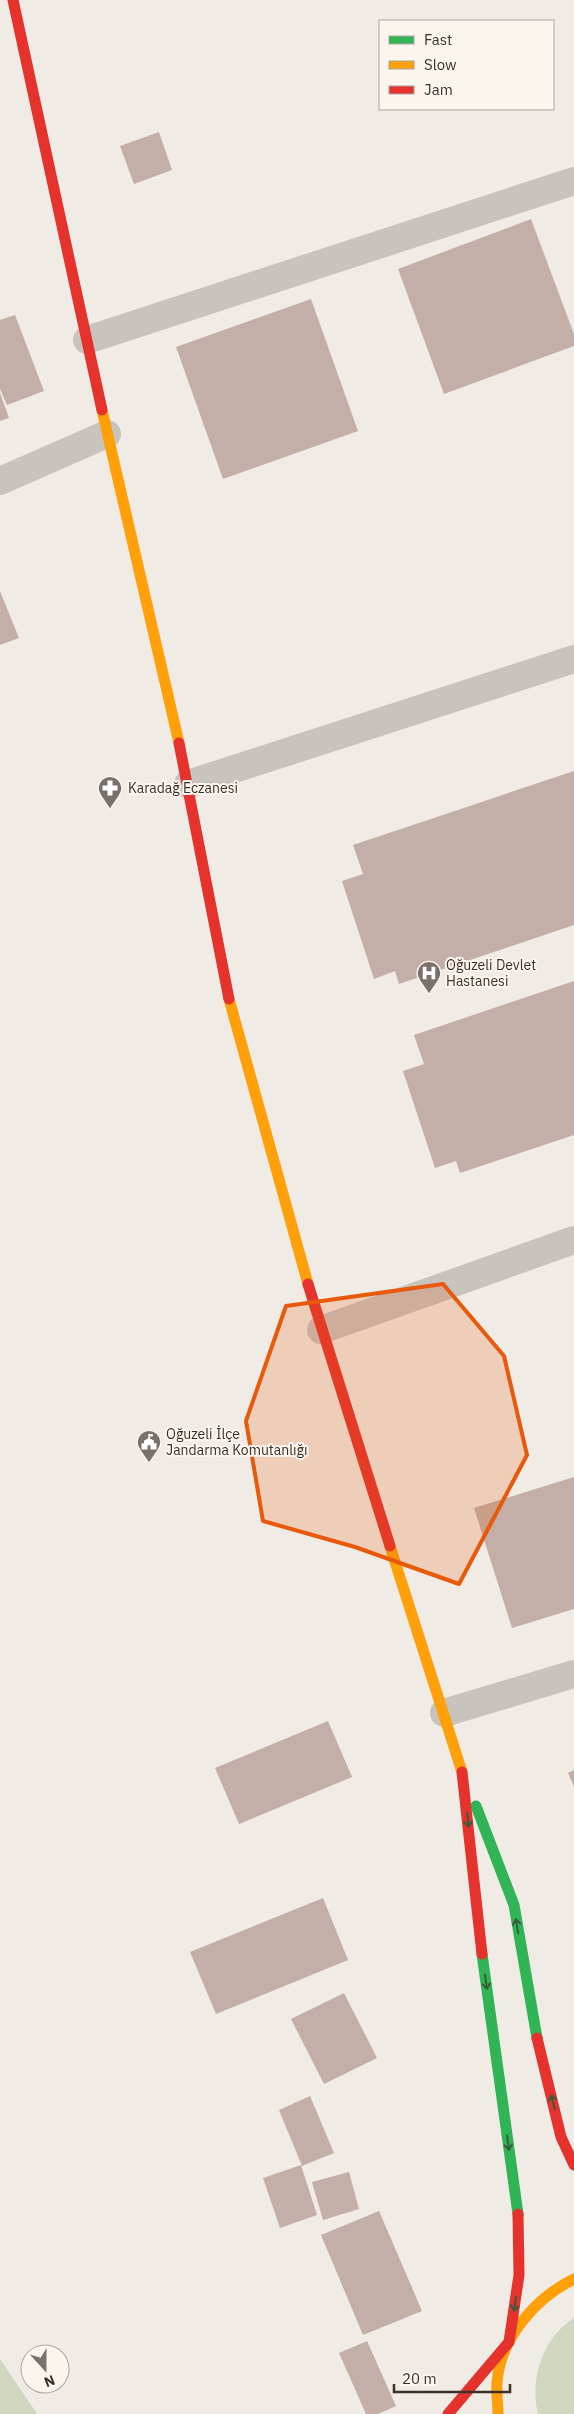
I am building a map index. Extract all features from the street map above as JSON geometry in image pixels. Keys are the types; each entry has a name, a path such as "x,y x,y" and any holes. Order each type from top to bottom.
{"main road":[{"path":"13,0 107,434 188,784 230,1004 322,1330 462,1772 514,1905 538,2043 561,2137 574,2165"},
{"path":"462,1772 480,1937 518,2217 519,2275 509,2342 497,2382 498,2414"},
{"path":"448,2414 509,2342 533,2307 566,2282 574,2279"}],"street":[{"path":"87,340 574,181"},
{"path":"0,481 107,434"},
{"path":"188,784 574,659"},
{"path":"322,1330 574,1240"},
{"path":"444,1714 574,1674"}],"highlighted area":[{"path":"443,1284 504,1356 527,1455 459,1584 355,1547 263,1521 246,1421 286,1306"}],"green space":[{"path":"574,2318 574,2414 538,2414 535,2387 541,2360 554,2336"},
{"path":"0,2359 20,2389 20,2394 24,2394 37,2414 0,2414"}],"building":[{"path":"159,132 172,170 134,184 120,146"},
{"path":"531,219 574,334 574,346 444,394 398,269"},
{"path":"311,299 358,431 223,479 176,347"},
{"path":"15,315 44,391 7,405 0,389 0,320"},
{"path":"0,393 9,418 0,421"},
{"path":"0,591 19,638 0,645"},
{"path":"574,771 574,925 399,984 395,971 374,979 342,881 363,874 353,845"},
{"path":"574,981 574,1135 460,1173 456,1161 435,1168 403,1071 424,1064 414,1035"},
{"path":"574,1477 574,1609 512,1628 474,1508"},
{"path":"328,1721 352,1777 239,1824 215,1768"},
{"path":"574,1770 574,1787 568,1773"},
{"path":"323,1898 348,1960 216,2014 190,1952"},
{"path":"344,1993 377,2058 324,2084 291,2019"},
{"path":"310,2096 334,2153 302,2166 279,2110"},
{"path":"301,2165 317,2215 280,2228 263,2178"},
{"path":"349,2172 359,2209 323,2220 312,2182"},
{"path":"379,2211 422,2311 363,2335 321,2235"},
{"path":"367,2341 396,2406 378,2414 366,2414 339,2353"}],"traffic: fast":[{"path":"476,1806 514,1905 537,2038"},
{"path":"482,1954 518,2214"}],"traffic: slow":[{"path":"102,410 179,743"},
{"path":"229,999 308,1284"},
{"path":"390,1546 462,1772"},
{"path":"498,2414 497,2387 500,2367 512,2336 533,2309 546,2297 574,2279"}],"traffic: jam":[{"path":"13,0 102,410"},
{"path":"179,743 229,999"},
{"path":"308,1284 390,1546"},
{"path":"462,1772 482,1954"},
{"path":"537,2038 561,2137 574,2165"},
{"path":"448,2414 509,2342 519,2275 518,2214"}],"place":[{"name":"Karadağ Eczanesi","path":"110,809"},
{"name":"Oğuzeli Devlet Hastanesi","path":"429,994"},
{"name":"Oğuzeli İlçe Jandarma Komutanlığı","path":"149,1463"}]}
